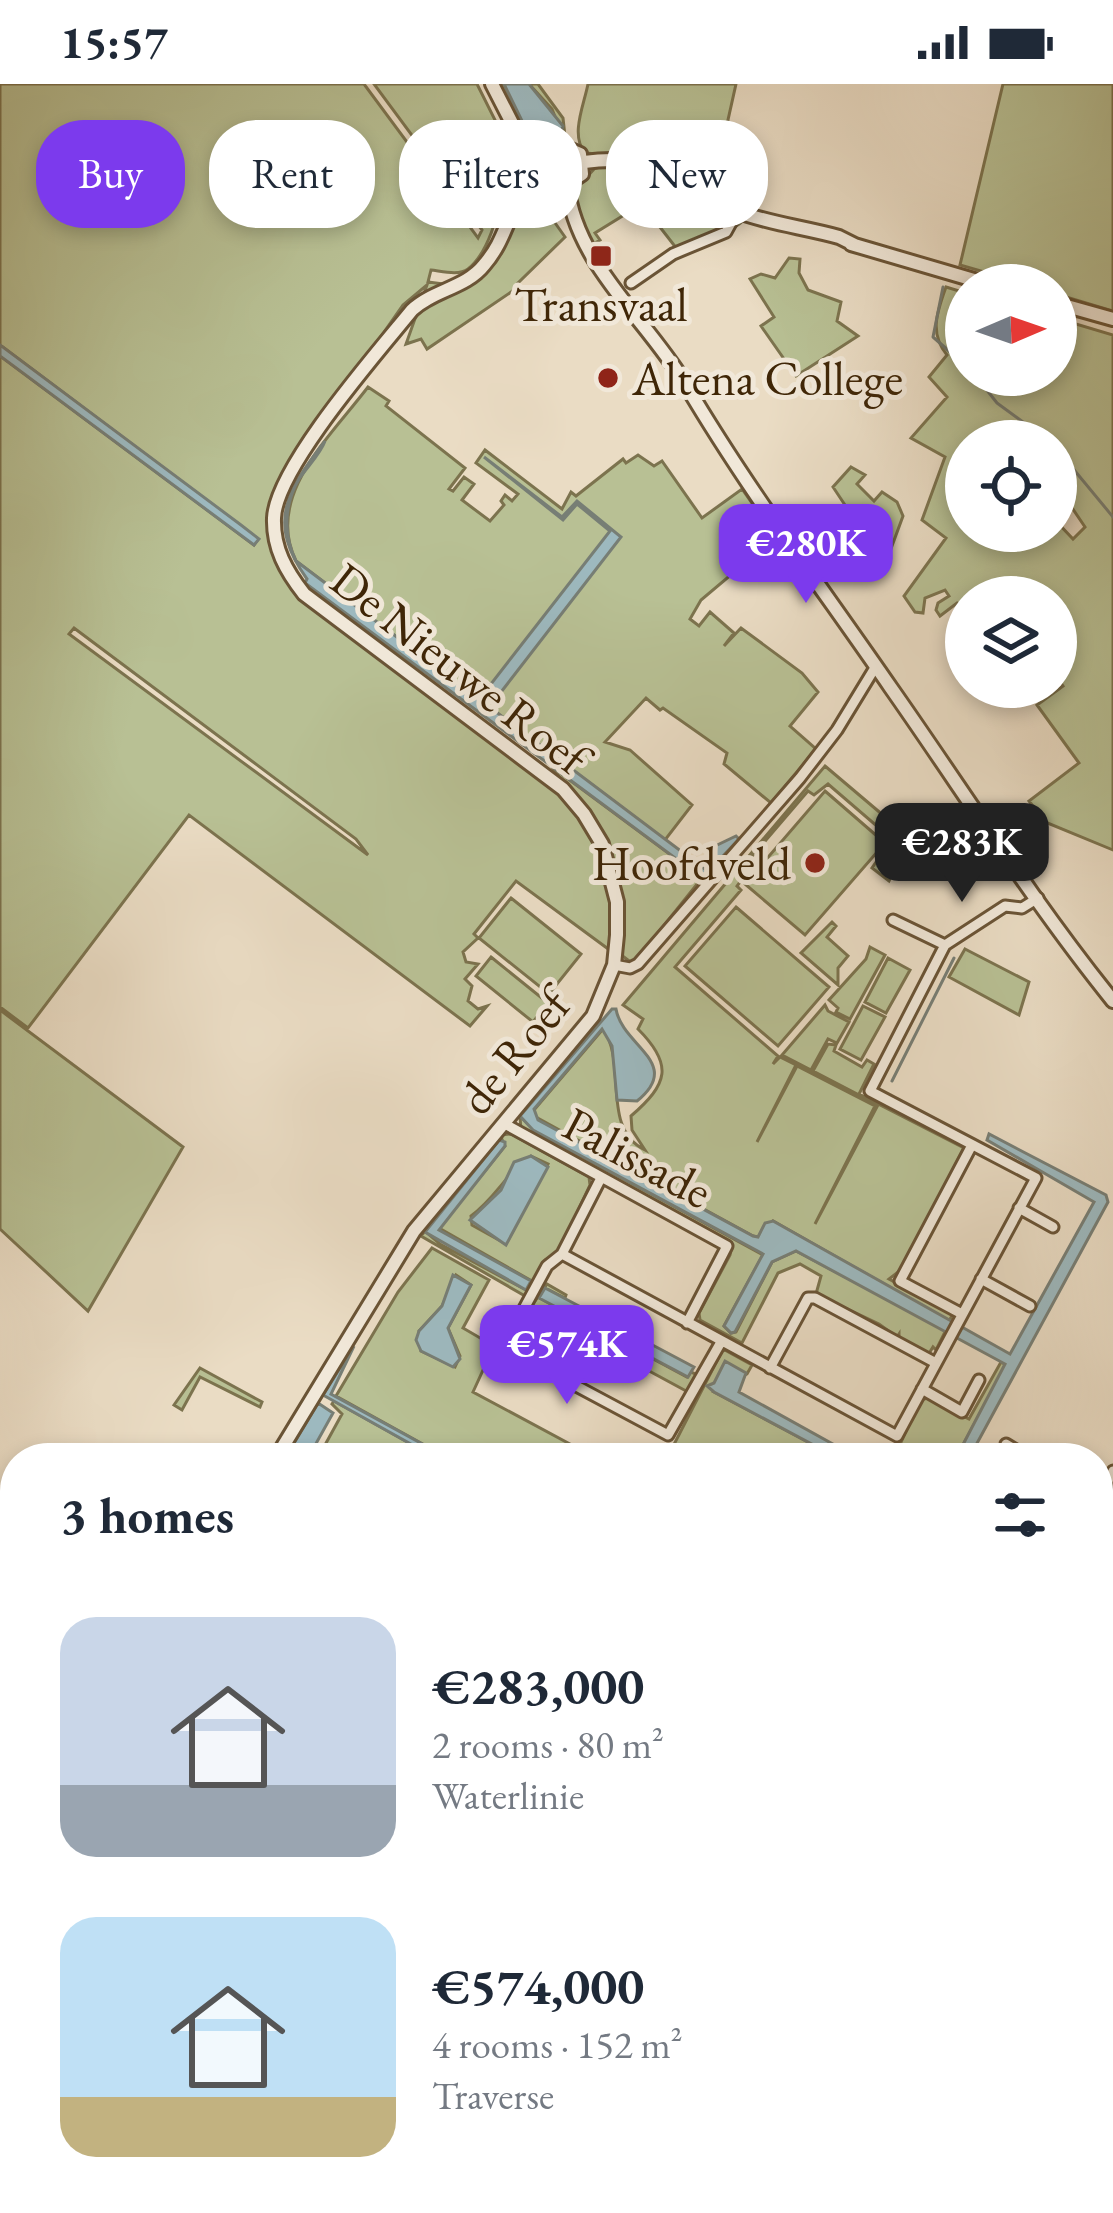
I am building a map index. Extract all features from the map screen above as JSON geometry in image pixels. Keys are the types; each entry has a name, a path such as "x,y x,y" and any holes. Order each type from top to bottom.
{"street":[{"path":"492,84 510,120"},
{"path":"582,168 584,162"},
{"path":"584,162 606,162"},
{"path":"768,220 945,271"},
{"name":"De Nieuwe Roef","path":"504,228 473,277 412,310 334,411 286,477 274,515 275,537 287,573 304,594 524,758 563,789 584,814 602,844 612,874 617,902 614,965"},
{"path":"580,228 592,256 632,306 876,666 1112,999"},
{"path":"631,283 673,254 728,228"},
{"path":"1077,309 1113,320"},
{"name":"de Roef","path":"285,1443 414,1232 593,1016 614,965 630,968 638,964 698,899 837,730 876,666"},
{"path":"562,1254 897,1436 1036,1178 870,1091 945,945 1005,906 1022,908 1038,898"},
{"path":"893,920 945,945"},
{"name":"Palissade","path":"503,1123 727,1246 687,1323"},
{"path":"960,1318 900,1281 972,1145"},
{"path":"601,1178 562,1254 547,1266 507,1340 509,1350 668,1435 721,1342"},
{"path":"1019,1208 1053,1227"},
{"path":"981,1279 1030,1306"},
{"path":"770,1368 808,1298 936,1363"},
{"path":"922,1389 962,1412 980,1380"}],"green space":[{"path":"0,84 364,84 399,131 399,228 471,228 478,238 481,228 493,228 468,269 431,270 428,282 459,286 509,228 559,228 565,237 520,286 427,349 421,339 406,344 427,285 403,305 284,475 276,558 298,595 566,798 604,870 611,951 516,881 474,934 478,938 463,952 466,962 478,964 465,979 472,986 468,1001 478,1009 487,1006 470,1026 189,815 28,1028 0,1007 0,356 254,545 258,539 0,345","holes":["74,628 356,839 368,855 69,634"]},
{"path":"374,84 477,84 495,120 401,120"},
{"path":"498,84 504,84 522,120 516,120"},
{"path":"529,84 538,84 563,118 556,120"},
{"path":"588,84 736,84 728,120 606,120 606,155 585,153 582,148 581,110"},
{"path":"1003,84 1113,84 1113,311 1077,300 1077,264 960,264"},
{"path":"606,166 606,226 595,233 600,240 592,245 582,219 582,182 595,168"},
{"path":"661,228 732,228 729,230 677,249"},
{"path":"789,258 800,259 799,273 808,290 841,302 837,321 858,336 796,376 761,326 774,317 750,279 761,274 775,278"},
{"path":"945,290 945,352 936,330"},
{"path":"1077,324 1113,335 1113,850 1045,822 1029,801 1079,763 1039,708 1077,708 1077,576 945,576 945,590 925,598 923,613 915,612 904,596 945,539 945,552 1077,552 1077,535 1085,527 1077,515 1077,420 945,420 945,457 911,438 947,397 1077,396"},
{"path":"945,357 945,395 929,377"},
{"path":"368,387 465,468 449,489 453,491 464,477 474,484 462,500 490,521 504,505 505,495 512,501 518,494 476,463 485,450 562,509 571,492 576,496 623,459 626,463 638,455 654,466 662,461 702,518 742,489 776,537 701,600 690,619 699,626 710,612 734,633 724,646 741,628 802,673 818,692 790,726 816,749 771,803 724,764 727,753 646,698 605,742 630,750 692,805 665,840 296,561 288,537 295,490 321,446"},
{"path":"945,457 945,537 922,520"},
{"path":"851,467 865,475 857,484 874,501 882,492 897,502 903,516 885,565 833,487"},
{"path":"945,599 945,612 940,616 936,610"},
{"path":"825,766 910,838 889,881 872,868 892,839 828,784 814,795 808,791 743,867 746,874 737,886 741,890 675,967 778,1056 773,1064 780,1057 796,1065 757,1142 797,1066 875,1106 815,1224 878,1105 813,1071 828,1044 836,1045 834,1051 862,1067 867,1060 874,1064 859,1094 964,1148 902,1269 889,1279 953,1314 949,1321 773,1221 758,1237 753,1236 534,1116 534,1110 603,1029 614,1060 623,1127 645,1150 632,1130 631,1116 659,1084 661,1064 638,1029 643,1019 623,1005"},
{"path":"552,767 702,878 633,964 620,954 618,890 607,844"},
{"name":"Hoofdveld","path":"825,791 885,843 805,935 745,884"},
{"path":"511,898 581,954 549,994 479,938"},
{"path":"736,907 829,987 778,1046 685,966"},
{"path":"832,922 836,926 827,937 848,956 838,968 838,985 801,953"},
{"path":"870,947 885,955 850,1019 836,1012 838,1008 829,1000 866,959"},
{"path":"965,949 1029,982 1019,1015 949,977"},
{"path":"491,957 548,1003 533,1022 476,976"},
{"path":"888,958 910,970 886,1013 865,1002"},
{"path":"825,1005 849,1022 837,1043 828,1039 811,1070 782,1055"},
{"path":"863,1006 885,1017 861,1060 840,1049"},
{"path":"0,1010 183,1147 88,1311 0,1229"},
{"path":"520,1116 534,1130 763,1255 724,1326 731,1333 736,1332 772,1262 796,1251 946,1330 936,1350 933,1347 928,1355 899,1334 816,1294 821,1276 800,1264 778,1273 742,1343 700,1320 699,1313 732,1245 521,1131"},
{"path":"511,1134 589,1177 590,1185 559,1252 545,1260 525,1296 421,1236 425,1231 440,1244 526,1290 530,1280 439,1228 505,1146 500,1135","holes":["531,1156 548,1164 506,1244 472,1225 471,1216 522,1163"]},
{"path":"432,1248 489,1280 463,1328 494,1346 473,1392 568,1443 421,1443 336,1396 398,1292","holes":["456,1275 471,1285 448,1328 460,1356 455,1367 421,1351 419,1331 442,1306"]},
{"path":"547,1284 565,1298 545,1288 540,1298 687,1377 691,1372 697,1375 688,1392 531,1307"},
{"path":"723,1349 752,1365 747,1374 714,1392 810,1443 675,1443"},
{"path":"1001,1362 1006,1365 964,1443 901,1443 920,1400 928,1398 969,1419"},
{"path":"200,1368 262,1402 260,1407 200,1377 182,1410 174,1405"},
{"path":"332,1404 409,1443 326,1443 342,1414"}],"water":[{"path":"504,84 529,84 558,120 522,120"},
{"path":"0,345 259,539 254,545 0,356"},
{"path":"325,441 290,499 287,530 296,561 706,870 709,849 736,836 739,839 702,878 305,583 287,540 286,507 300,476"},
{"path":"484,457 562,517 577,501 621,537 498,696 487,689 610,531 577,504 563,520"},
{"path":"616,1009 628,1034 653,1065 650,1088 637,1101 617,1100 612,1046 602,1029 534,1109 538,1120 753,1236 758,1237 765,1223 773,1221 1010,1354 1094,1202 987,1140 989,1134 1106,1195 1108,1202 977,1443 964,1443 1005,1364 796,1251 772,1262 731,1333 724,1326 763,1254 533,1130 520,1116"},
{"path":"499,1140 505,1146 439,1230 531,1281 526,1290 425,1232"},
{"path":"531,1156 548,1167 506,1245 470,1220 501,1190 514,1162"},
{"path":"453,1275 471,1285 448,1328 460,1359 453,1367 421,1351 416,1340 442,1306"},
{"path":"545,1288 694,1367 688,1377 539,1298"},
{"path":"354,1346 331,1394 421,1443 409,1443 323,1395"},
{"path":"725,1361 746,1373 739,1392 831,1443 810,1443 714,1392 707,1386 714,1383"},
{"path":"318,1403 333,1413 316,1443 294,1443"}],"waterway":[{"path":"943,287 933,337 945,348"},
{"path":"992,396 1020,420"},
{"path":"1077,473 1113,517"},
{"path":"892,1081 954,958"}],"place":[{"name":"Transvaal","path":"601,256"},
{"name":"Altena College","path":"608,378"},
{"name":"Hoofdveld","path":"815,863"}]}
